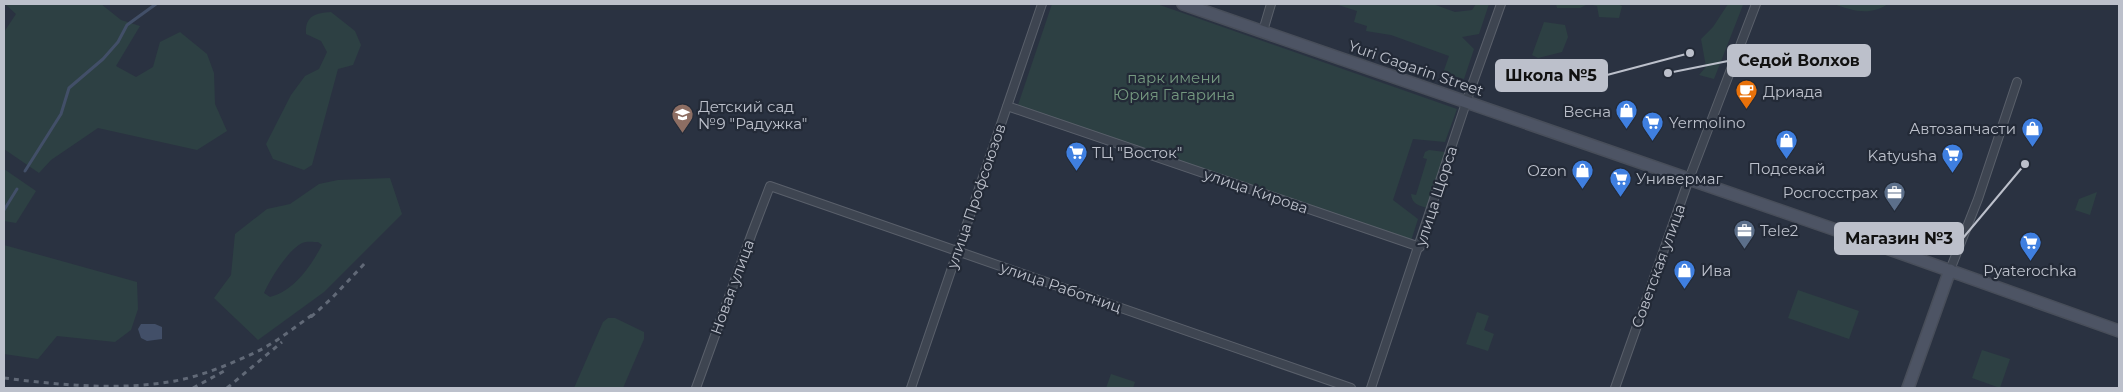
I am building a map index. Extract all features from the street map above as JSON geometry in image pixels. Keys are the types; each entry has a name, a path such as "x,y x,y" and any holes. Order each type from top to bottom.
{"main road":[{"name":"Yuri Gagarin Street","path":"1184,4 1950,270 2119,331"},
{"path":"1908,388 1950,270"}],"street":[{"name":"улица Профсоюзов","path":"911,388 1042,4"},
{"path":"1264,31 1272,4"},
{"name":"улица Щорса","path":"1371,388 1420,247 1466,102 1501,4"},
{"name":"Советская улица","path":"1615,388 1689,179 1756,4"},
{"path":"1950,270 1978,199 2017,82"},
{"name":"улица Кирова","path":"1007,106 1420,247"},
{"name":"улица Работниц","path":"770,186 1351,388"},
{"name":"Новая улица","path":"696,388 770,186"}],"green space":[{"path":"5,4 101,4 121,20 140,26 116,66 136,77 153,67 160,42 180,32 207,54 214,73 215,104 227,131 197,150 98,128 51,160 39,173 4,149 4,32 16,14"},
{"name":"парк имени Юрия Гагарина","path":"1052,4 1157,4 1457,109 1445,142 1413,139 1393,200 1418,219 1411,241 1017,108"},
{"path":"1335,4 1433,4 1455,12 1472,10 1476,4 1489,4 1479,34 1462,37 1474,49 1464,79 1443,73 1449,56 1391,35 1366,31 1367,26 1354,22 1357,11"},
{"path":"1556,4 1588,4 1580,8 1557,8"},
{"path":"1588,4 1617,4 1622,6 1619,18 1599,17 1597,6"},
{"path":"1728,4 1743,5 1714,79 1699,75 1706,67 1701,39 1713,27"},
{"path":"1834,4 1888,4 1875,10 1861,11"},
{"path":"331,12 355,31 361,45 353,65 338,69 312,165 304,170 273,159 266,144 291,95 305,76 319,69 327,52 321,41 306,34 307,23 309,19 320,13"},
{"path":"1544,22 1565,25 1568,37 1562,52 1538,58 1532,55"},
{"path":"1429,150 1445,152 1427,208 1414,202 1411,194 1416,195 1427,159 1423,158 1425,152"},
{"path":"4,169 36,191 16,223 4,221"},
{"path":"390,178 402,214 324,292 258,340 214,298 231,275 235,234 267,209 290,204 319,184 338,180","holes":["308,242 318,242 322,245 301,277 287,289 270,297 264,293 280,265 297,247 302,243"]},
{"path":"2097,192 2090,215 2075,210 2079,199"},
{"path":"4,245 137,282 138,309 131,330 115,342 57,336 38,359 4,354"},
{"path":"1798,290 1859,311 1849,339 1788,318"},
{"path":"1477,312 1489,316 1484,330 1494,334 1488,351 1466,344"},
{"path":"608,318 615,318 644,332 644,339 623,388 574,388 603,322"},
{"path":"1982,350 2010,359 2000,388 1972,378"},
{"path":"1111,374 1135,382 1133,388 1106,388"}],"water":[{"path":"141,324 155,324 162,327 162,339 147,341 141,338 138,329"}],"waterway":[{"path":"25,171 61,114 69,88 103,59 118,42 127,25 156,4"},
{"path":"4,210 17,189"}],"railway":[{"path":"311,317 367,261"},
{"path":"4,378 90,386 133,386 185,379 206,373 262,349 315,313"},
{"path":"227,388 282,342"},
{"path":"193,388 226,370"}],"place":[{"name":"Школа №5","path":"1690,53"},
{"name":"Седой Волхов","path":"1668,73"},
{"name":"Дриада","path":"1747,110"},
{"name":"Весна","path":"1627,130"},
{"name":"Детский cад №9 \"Радужка\"","path":"682,134"},
{"name":"Yermolino","path":"1653,141"},
{"name":"Автозапчасти","path":"2032,147"},
{"name":"Подсекай","path":"1787,159"},
{"name":"Магазин №3","path":"2025,164"},
{"name":"ТЦ \"Восток\"","path":"1076,171"},
{"name":"Katyusha","path":"1953,174"},
{"name":"Ozon","path":"1583,189"},
{"name":"Универмаг","path":"1620,197"},
{"name":"Росгосстрах","path":"1894,211"},
{"name":"Tele2","path":"1744,249"},
{"name":"Pyaterochka","path":"2030,261"},
{"name":"Ива","path":"1685,289"}]}
